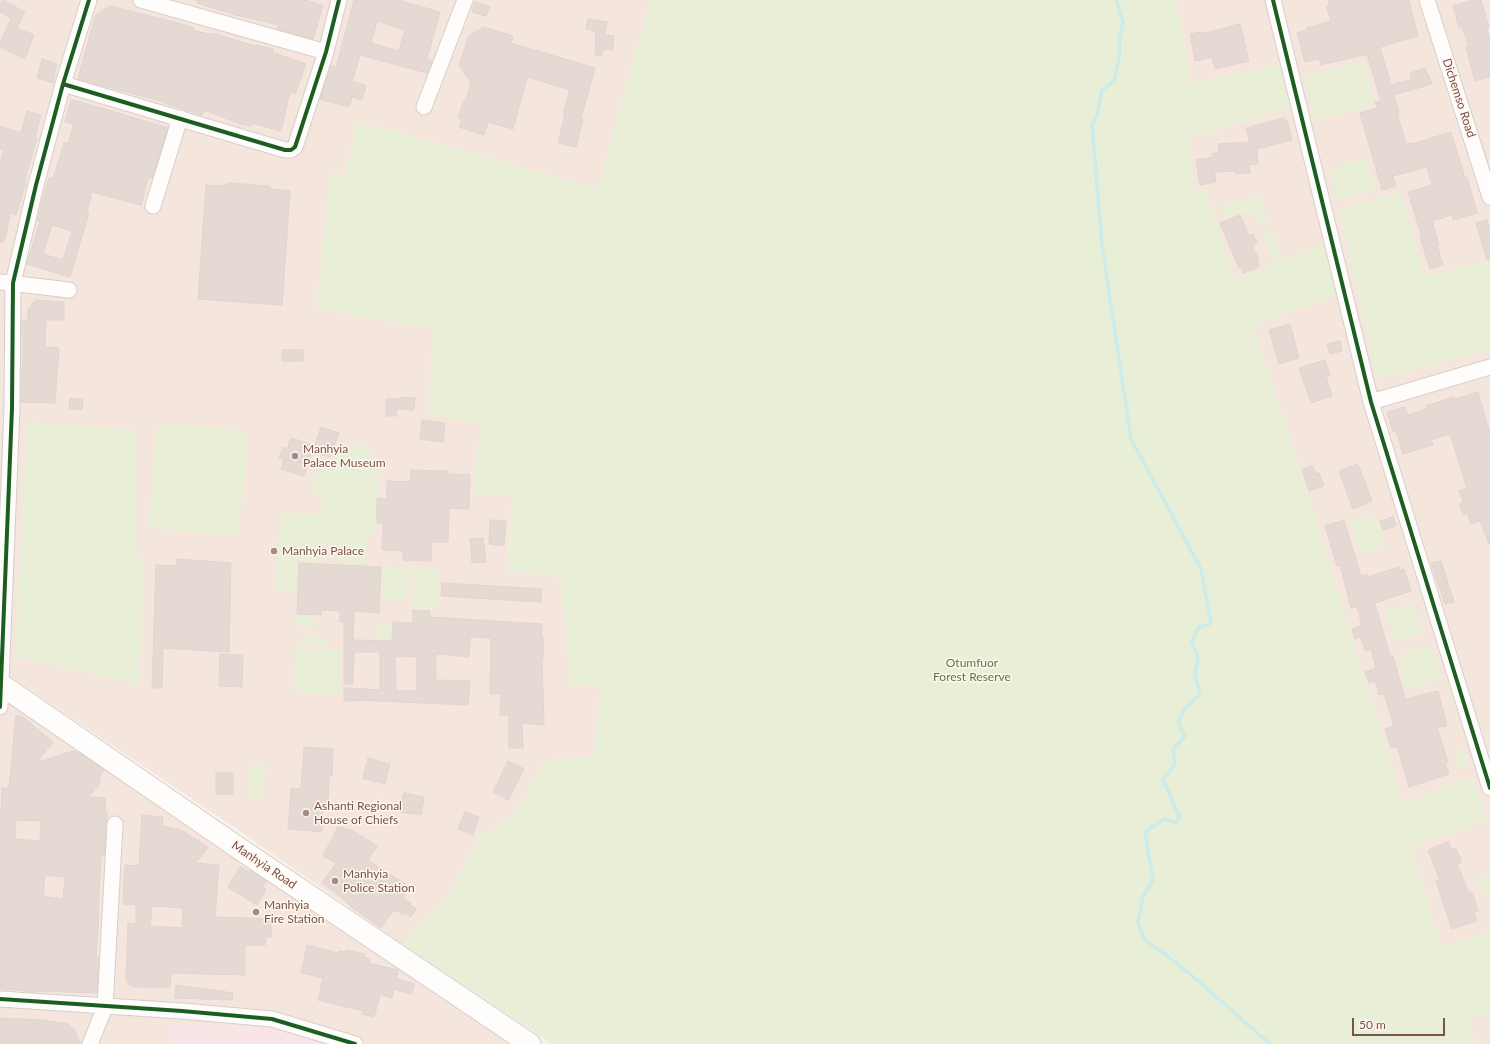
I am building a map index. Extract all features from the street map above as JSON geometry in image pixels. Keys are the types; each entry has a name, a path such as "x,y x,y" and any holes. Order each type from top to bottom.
{"main road":[{"name":"Manhyia Road","path":"1,685 240,849 530,1044"}],"street":[{"path":"0,707 6,408 6,282 36,185 63,84 89,0"},
{"path":"141,0 326,52"},
{"path":"63,84 285,150 291,150 295,147 326,52 339,0"},
{"path":"424,107 465,0"},
{"path":"1273,0 1371,402 1490,788"},
{"name":"Dichemso Road","path":"1427,0 1485,164 1490,197"},
{"path":"153,206 180,118"},
{"path":"6,282 69,290"},
{"path":"1371,402 1490,367"},
{"path":"90,1044 105,1007 115,824"},
{"path":"0,999 182,1011 272,1019 355,1044"}],"shaded area":[{"path":"0,0 650,0 598,189 357,121 346,176 330,173 317,309 433,328 429,415 481,423 473,495 513,496 506,570 561,577 570,683 601,687 594,756 545,761 514,814 479,838 446,899 402,944 231,825 0,670"},
{"path":"1176,0 1490,0 1490,1044 1476,1044 1441,944 1410,847 1487,820 1473,776 1403,803 1297,459 1254,327 1195,188 1187,139 1290,107 1280,65 1191,84"},
{"path":"0,693 523,1044 0,1044"},
{"path":"171,1023 249,1026 282,1029 328,1044 167,1044"}],"green space":[{"name":"Otumfuor Forest Reserve","path":"650,0 1176,0 1191,84 1280,65 1290,107 1188,139 1195,188 1205,188 1234,280 1323,244 1337,295 1254,326 1297,459 1403,803 1473,776 1487,820 1410,847 1441,944 1476,1044 553,1044 402,944 446,899 479,838 514,814 545,761 594,756 601,687 570,683 561,577 506,570 513,496 473,495 480,423 429,416 433,328 317,309 329,172 346,176 357,121 598,189"},
{"path":"1364,60 1374,103 1316,122 1304,77"},
{"path":"1366,158 1375,190 1338,202 1328,171"},
{"path":"1400,192 1424,277 1490,260 1490,350 1377,379 1339,209"},
{"path":"1258,195 1269,222 1258,224 1256,223 1252,214 1247,213 1242,215 1241,212 1225,218 1221,206"},
{"path":"1271,229 1284,258 1275,262 1264,238 1266,232"},
{"path":"27,422 137,430 137,556 144,559 139,684 15,657"},
{"path":"157,423 239,430 246,435 248,443 238,536 148,528"},
{"path":"358,444 365,445 371,453 380,478 375,530 367,542 367,555 362,563 346,563 340,561 340,556 326,542 325,562 298,561 296,591 275,589 277,541 282,513 324,515 325,505 312,484 317,471 337,453"},
{"path":"1376,515 1387,546 1360,554 1349,522"},
{"path":"382,566 409,568 409,590 405,597 400,601 381,600"},
{"path":"414,567 436,567 436,573 439,574 438,604 435,609 413,610"},
{"path":"1414,603 1424,633 1395,641 1385,610"},
{"path":"296,614 314,615 315,625 312,627 297,626 295,624"},
{"path":"376,625 392,626 391,639 375,638"},
{"path":"302,637 328,639 330,643 328,646 302,644 300,640"},
{"path":"1429,646 1442,679 1407,690 1398,655"},
{"path":"295,648 342,650 341,694 294,692"},
{"path":"1463,748 1468,764 1458,766 1453,751"},
{"path":"250,763 266,763 264,798 248,797"},
{"path":"1490,873 1490,891 1482,894 1476,878"},
{"path":"1490,932 1490,1013 1469,1019 1444,946"}],"building":[{"path":"3,0 25,12 17,28 34,35 25,59 0,47 11,18 0,12 0,6"},
{"path":"197,0 305,0 323,6 313,39 277,29 278,25 236,15 197,3"},
{"path":"354,0 398,0 440,12 427,59 432,61 427,73 360,55 352,82 366,85 362,100 352,97 349,107 320,99 331,66 336,67","holes":["377,21 405,30 399,51 371,43"]},
{"path":"1328,0 1409,0 1418,36 1380,47 1391,85 1412,79 1410,73 1425,68 1432,84 1394,95 1399,113 1397,113 1406,144 1415,143 1451,132 1465,178 1467,177 1477,213 1453,220 1452,215 1432,221 1443,265 1430,269 1408,192 1432,185 1427,167 1393,176 1396,186 1382,190 1360,113 1377,108 1375,102 1381,101 1367,54 1321,65 1319,59 1305,62 1297,33 1307,30 1307,28 1331,21 1326,6 1330,5"},
{"path":"1472,0 1481,0 1489,27 1487,28 1490,40 1490,77 1475,81 1466,47 1469,47 1462,27 1459,28 1453,6"},
{"path":"475,2 490,7 486,16 472,12"},
{"path":"110,6 175,22 194,28 193,30 211,35 212,33 255,46 273,49 272,52 306,64 295,94 290,92 281,131 252,123 251,126 241,124 204,110 202,115 164,102 78,79 95,16"},
{"path":"588,19 607,22 605,35 614,36 613,50 603,49 602,56 595,55 596,31 586,29"},
{"path":"1240,24 1249,61 1215,69 1212,57 1195,61 1190,34 1202,32 1202,34"},
{"path":"484,27 513,36 511,43 595,68 581,119 583,119 576,147 558,143 565,114 563,114 570,90 527,77 513,129 488,122 484,135 459,127 462,119 458,118 464,100 466,100 471,83 459,65 469,36"},
{"path":"42,59 57,64 53,83 37,78"},
{"path":"71,100 168,128 152,178 148,178 141,205 92,192 87,213 89,213 70,277 27,264 40,221 37,221 49,178 53,179 64,143 68,144 74,124 65,122","holes":["52,225 72,231 63,260 43,254"]},
{"path":"27,111 41,115 35,137 37,138 24,182 26,183 16,215 11,213 4,242 0,242 0,163 4,150 0,149 0,126 21,133"},
{"path":"1284,118 1284,121 1287,120 1292,140 1257,149 1258,164 1249,165 1250,173 1235,174 1235,171 1214,172 1216,182 1200,185 1196,160 1213,157 1213,153 1219,153 1218,144 1250,142 1246,128"},
{"path":"229,183 269,186 272,189 290,191 282,305 198,299 206,185 223,186"},
{"path":"1240,215 1249,236 1253,234 1257,243 1252,245 1259,260 1257,261 1259,267 1243,273 1241,267 1239,268 1220,223"},
{"path":"1487,220 1490,229 1490,260 1487,260 1476,223"},
{"path":"36,300 64,302 64,320 46,320 45,347 59,348 55,403 21,402 23,350 22,320 28,320 28,309"},
{"path":"1290,324 1299,358 1279,364 1269,330"},
{"path":"1340,341 1342,351 1330,354 1327,344"},
{"path":"282,350 303,350 303,361 282,361"},
{"path":"1325,360 1330,375 1326,376 1332,396 1311,403 1299,368"},
{"path":"1478,392 1490,434 1490,544 1480,521 1471,524 1467,513 1463,515 1460,504 1463,502 1459,491 1467,488 1450,434 1431,440 1433,445 1403,454 1396,431 1393,432 1387,412 1405,407 1408,415 1427,409 1426,406 1454,397 1455,399"},
{"path":"401,397 415,398 414,410 397,409 396,416 386,416 386,399 401,399"},
{"path":"70,398 83,399 82,410 69,409"},
{"path":"422,420 445,423 443,442 420,439"},
{"path":"321,427 339,433 330,457 313,452"},
{"path":"291,438 314,445 304,476 281,469 284,459 279,458 283,447 287,449"},
{"path":"1358,464 1372,501 1353,509 1339,471"},
{"path":"1313,466 1316,474 1319,473 1324,486 1309,491 1302,469"},
{"path":"411,470 448,471 448,474 470,475 469,509 449,508 448,542 431,542 431,561 403,560 403,551 382,550 383,523 377,523 377,498 387,499 387,481 411,482"},
{"path":"1393,517 1396,526 1383,530 1380,521"},
{"path":"490,520 506,521 504,546 489,544"},
{"path":"1344,520 1361,576 1367,574 1368,577 1399,567 1400,570 1404,569 1411,591 1375,603 1390,656 1393,656 1405,699 1438,691 1447,726 1437,727 1448,762 1445,763 1449,774 1409,787 1397,746 1391,748 1385,729 1394,726 1384,694 1379,695 1375,681 1369,683 1365,672 1376,668 1371,649 1365,651 1361,637 1355,639 1352,629 1362,626 1357,606 1351,608 1340,565 1337,566 1325,526"},
{"path":"483,538 486,562 472,563 470,539"},
{"path":"177,559 231,563 229,652 163,648 162,688 152,688 156,565 176,566"},
{"path":"1441,561 1454,602 1445,604 1431,563"},
{"path":"299,563 381,567 379,613 354,611 353,640 392,641 393,622 413,623 413,610 430,611 430,617 542,624 541,636 543,636 542,661 544,725 522,723 523,748 509,748 509,715 500,715 501,694 490,694 491,638 470,637 469,657 436,654 436,680 470,681 468,705 357,700 344,701 344,688 380,690 380,652 354,652 353,684 344,684 344,622 340,622 340,611 321,610 321,615 297,614","holes":["395,656 417,657 417,691 396,691"]},
{"path":"442,583 542,589 541,602 441,596"},
{"path":"220,654 243,655 242,687 219,686"},
{"path":"16,715 23,717 53,742 36,763 73,751 79,753 105,770 100,776 100,783 89,797 106,798 105,811 107,811 104,856 101,855 96,958 99,958 97,993 29,992 0,989 0,834 2,788 9,788","holes":["16,820 41,821 40,841 15,839","45,875 65,877 63,899 43,896"]},
{"path":"304,747 333,749 332,776 329,776 328,808 323,808 322,832 288,829 291,788 301,789"},
{"path":"368,758 390,764 385,784 363,778"},
{"path":"508,761 524,769 508,800 493,792"},
{"path":"216,773 233,773 233,794 216,794"},
{"path":"404,793 424,797 421,815 400,812"},
{"path":"465,812 479,817 473,835 458,829"},
{"path":"142,815 163,817 162,826 181,830 208,847 196,863 219,865 215,917 271,919 271,937 266,937 265,945 245,945 245,975 171,973 170,987 138,987 128,984 126,980 128,923 136,924 136,905 123,904 125,865 139,866","holes":["152,906 183,908 182,928 150,926"]},
{"path":"338,827 352,830 377,846 368,860 410,887 403,898 411,903 410,905 416,909 411,917 406,913 404,915 396,910 394,912 393,911 381,928 351,907 342,899 343,898 322,883 336,863 323,856"},
{"path":"1448,842 1452,850 1456,849 1462,862 1457,864 1469,893 1472,892 1478,911 1474,912 1477,921 1452,929 1436,881 1440,880 1428,850"},
{"path":"240,867 249,872 250,870 266,881 263,887 266,890 257,905 228,887"},
{"path":"307,945 338,953 339,951 345,952 346,950 365,954 365,957 370,959 369,963 398,970 396,979 415,984 411,994 394,989 392,998 380,995 374,1017 362,1014 363,1011 318,1000 323,978 301,973"},
{"path":"176,985 233,993 232,1000 175,998"},
{"path":"0,1018 43,1020 68,1024 75,1031 81,1044 0,1044"}],"waterway":[{"path":"1116,0 1123,22 1120,35 1119,58 1114,81 1102,90 1097,115 1092,125 1102,245 1131,439 1201,569 1211,623 1198,628 1192,642 1198,658 1195,675 1200,694 1185,708 1178,723 1185,736 1173,749 1175,764 1163,779 1179,816 1176,823 1164,819 1145,832 1153,880 1143,897 1138,923 1145,940 1196,979 1270,1044"}],"cycle path":[{"path":"0,707 12,408 13,283 36,185 63,84 89,0"},
{"path":"63,84 285,150 291,150 295,147 326,52 339,0"},
{"path":"1273,0 1371,402 1490,788"},
{"path":"0,999 182,1011 272,1019 355,1044"}],"place":[{"name":"Manhyia Palace Museum","path":"295,456"},
{"name":"Manhyia Palace","path":"274,551"},
{"name":"Ashanti Regional House of Chiefs","path":"306,813"},
{"name":"Manhyia Police Station","path":"335,881"},
{"name":"Manhyia Fire Station","path":"256,912"}]}
